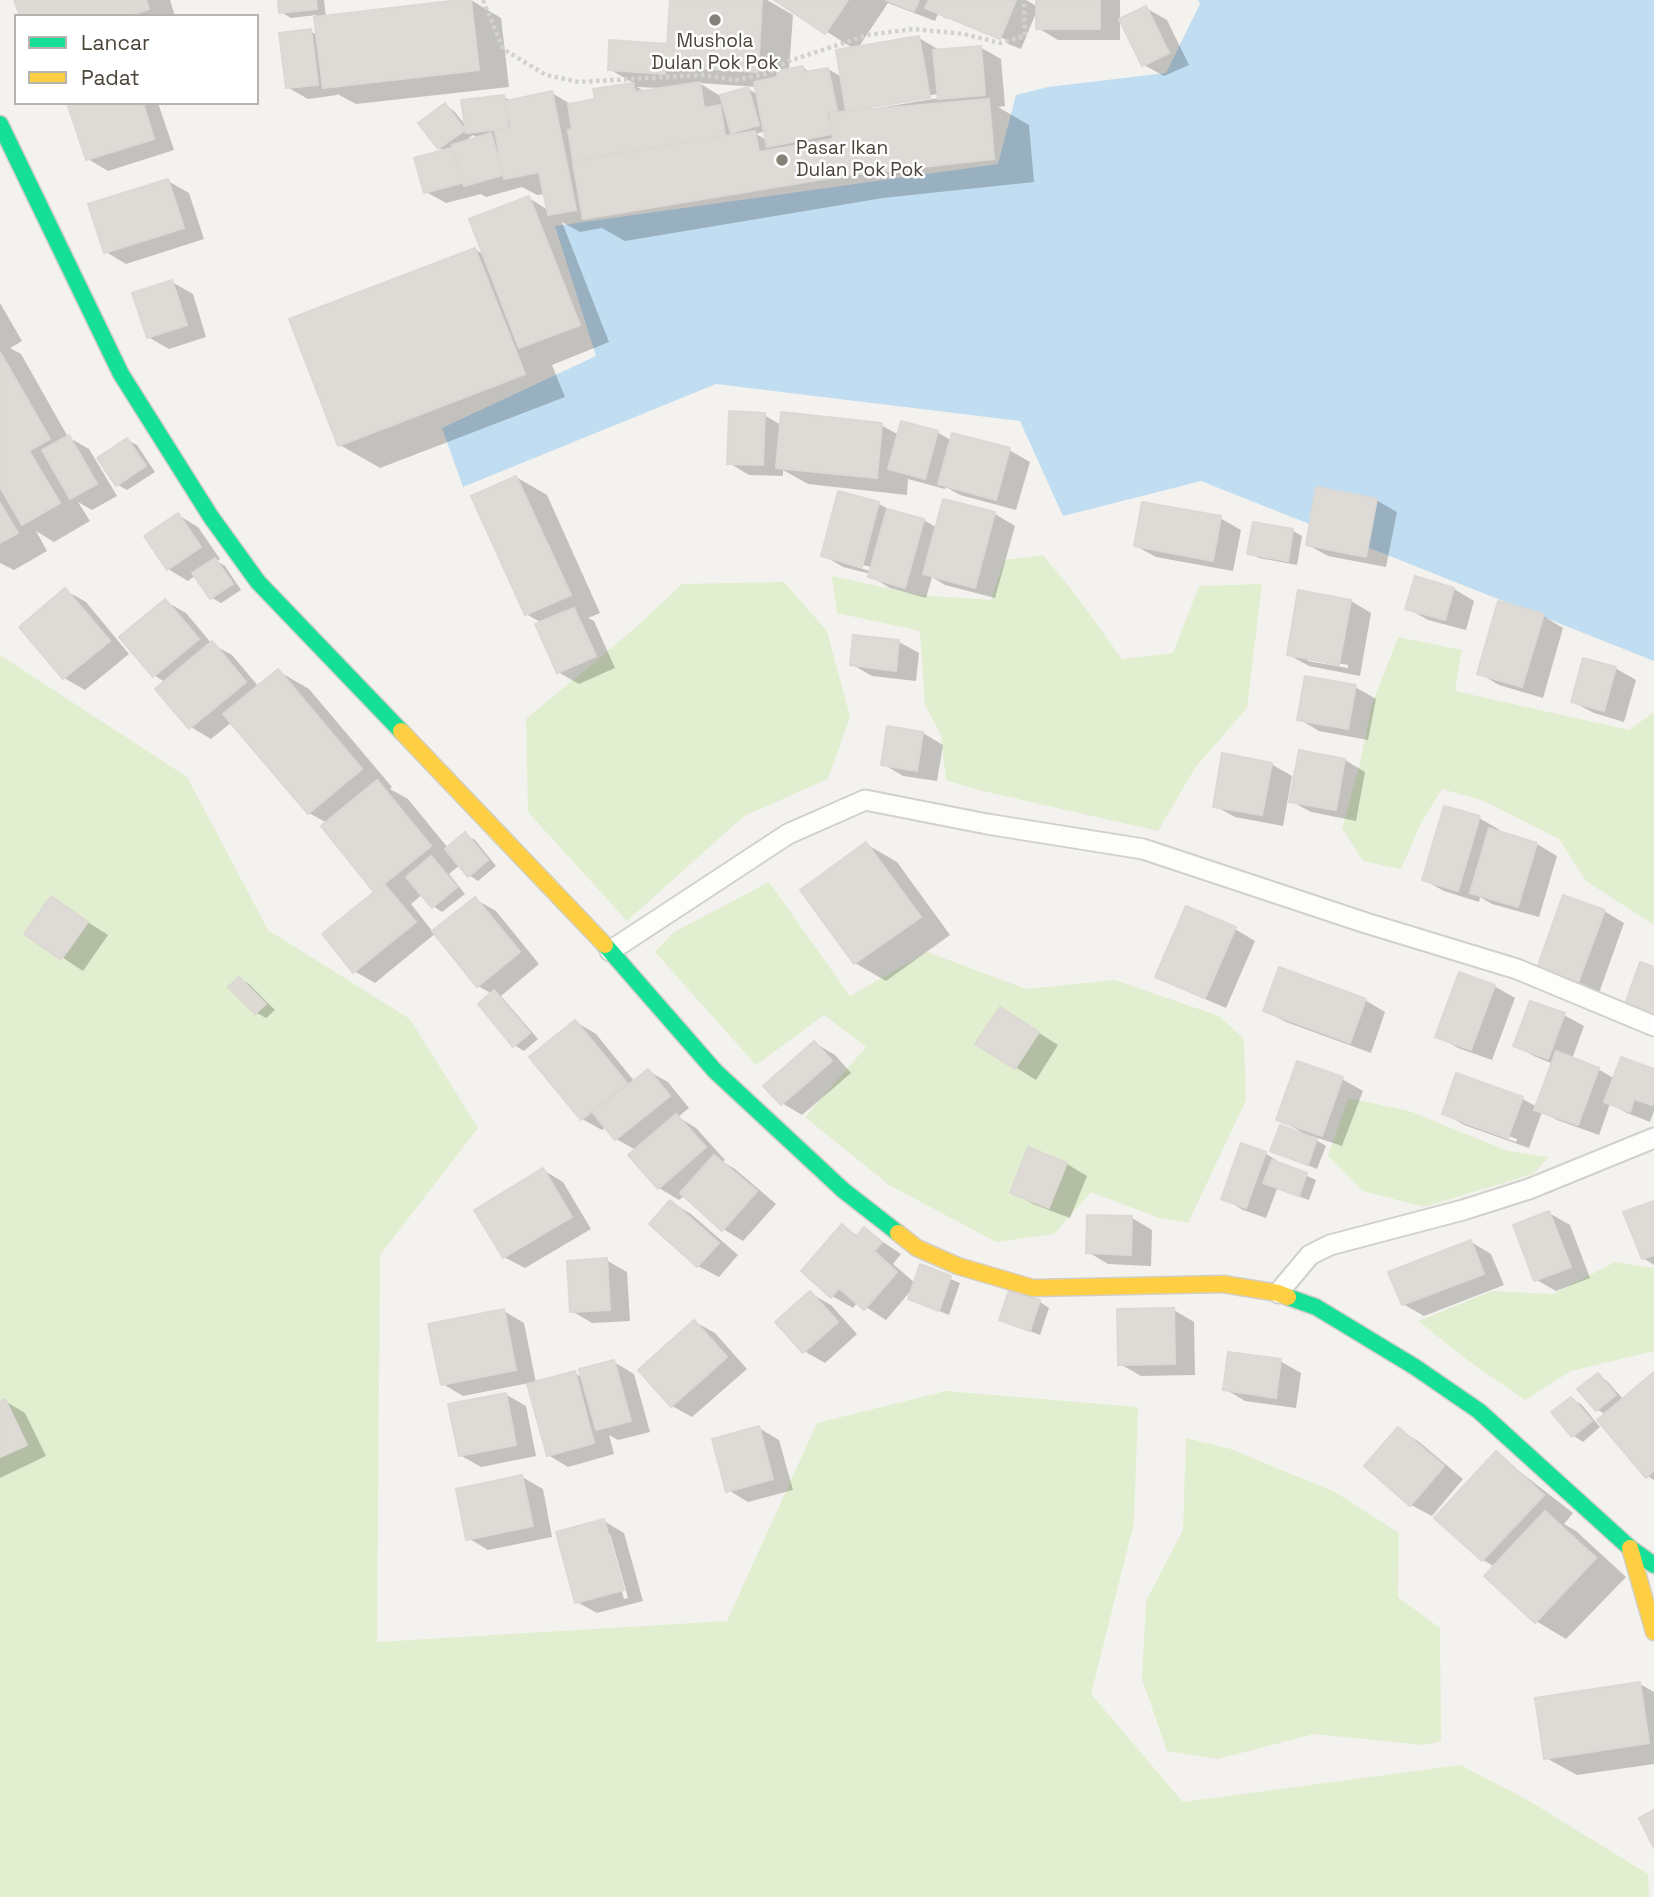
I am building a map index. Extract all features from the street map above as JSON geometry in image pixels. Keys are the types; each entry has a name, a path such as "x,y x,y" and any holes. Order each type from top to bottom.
{"main road":[{"path":"0,124 121,374 211,517 258,582 610,951 715,1071 843,1190 917,1248 958,1266 1033,1288 1223,1283 1279,1293 1316,1307 1415,1367 1479,1411 1630,1548 1654,1565"},
{"path":"1630,1548 1654,1632"}],"lane":[{"path":"610,951 788,834 865,800 987,824 1143,849 1366,923 1517,969 1654,1026"},
{"path":"1279,1293 1310,1255 1330,1245 1463,1210 1529,1189 1654,1138"}],"path":[{"path":"483,0 503,48 546,75 579,82 703,75 736,80 766,74 789,61 868,35 913,29 964,34 1000,43 1025,36 1024,0"}],"green space":[{"path":"1043,555 1122,659 1173,653 1199,586 1262,584 1247,708 1195,768 1158,831 974,789 946,780 941,735 925,705 920,631 837,613 832,576 919,595 991,600 1004,560"},
{"path":"784,582 827,631 850,717 828,779 744,816 627,921 528,812 526,719 634,629 682,584"},
{"path":"1398,637 1462,650 1455,691 1629,730 1654,712 1654,925 1586,881 1559,839 1484,801 1442,789 1421,823 1401,869 1363,861 1342,828 1360,763 1371,707"},
{"path":"0,655 187,777 268,930 410,1019 478,1128 380,1255 377,1642 727,1621 817,1423 946,1391 1138,1407 1134,1523 1091,1694 1183,1802 1460,1765 1526,1799 1648,1874 1649,1897 0,1897"},
{"path":"769,882 850,996 927,952 1026,989 1115,980 1219,1016 1244,1039 1246,1100 1188,1223 1159,1218 1091,1192 1054,1234 996,1242 889,1185 805,1117 866,1047 824,1015 756,1065 655,952 674,932"},
{"path":"1348,1098 1409,1111 1508,1151 1549,1157 1533,1174 1424,1207 1363,1191 1328,1156"},
{"path":"1615,1262 1654,1268 1654,1351 1571,1371 1525,1400 1418,1321 1492,1291 1553,1294"},
{"path":"1186,1438 1231,1449 1335,1492 1399,1533 1398,1597 1440,1628 1441,1741 1424,1745 1314,1734 1218,1759 1167,1751 1142,1679 1146,1601 1183,1530"}],"water":[{"path":"1198,0 1654,0 1654,661 1201,481 1063,516 1020,421 716,384 463,487 442,428 596,356 555,226 998,164 1016,95 1048,87 1166,73 1200,4"}],"building":[{"path":"14,0 146,0 149,9 134,14 19,14"},
{"path":"278,0 316,0 317,9 279,13"},
{"path":"471,0 479,70 323,88 314,17"},
{"name":"Mushola Dulan Pok Pok","path":"670,0 762,0 758,72 666,66 665,74 608,70 609,40 667,44"},
{"path":"774,0 848,0 825,34"},
{"path":"886,0 919,0 914,11"},
{"path":"929,0 1016,0 1000,39 925,8"},
{"path":"1036,0 1100,0 1100,29 1036,29"},
{"path":"1146,6 1169,53 1142,66 1119,19"},
{"path":"311,29 318,85 286,88 279,33"},
{"path":"919,36 930,98 846,111 836,50"},
{"path":"981,46 985,95 938,99 933,50"},
{"path":"803,66 804,72 828,68 837,110 827,112 831,134 767,147 754,82 778,77 777,71"},
{"path":"700,82 704,108 720,105 725,135 573,160 568,130 572,129 568,104 595,99 593,89 633,83 635,92"},
{"path":"748,87 759,125 731,133 720,95"},
{"path":"552,91 576,210 548,215 539,172 504,179 495,131 511,128 506,101"},
{"path":"504,95 508,128 466,133 461,100"},
{"name":"Pasar Ikan Dulan Pok Pok","path":"989,99 994,159 842,176 583,219 573,162 755,131 759,152 833,139 830,113"},
{"path":"445,103 465,130 438,149 418,123"},
{"path":"68,105 144,105 154,139 86,160"},
{"path":"491,133 503,175 464,186 452,145"},
{"path":"451,148 461,183 424,193 414,158"},
{"path":"168,179 184,228 104,253 88,204"},
{"path":"529,196 580,325 519,348 469,219"},
{"path":"475,248 525,374 338,446 289,319"},
{"path":"172,280 187,325 147,338 132,293"},
{"path":"0,352 50,439 29,451 60,503 22,525 0,487"},
{"path":"729,411 765,413 763,465 727,464"},
{"path":"781,412 882,423 877,478 776,468"},
{"path":"901,421 938,431 925,479 888,469"},
{"path":"952,433 1010,448 996,500 938,484"},
{"path":"69,435 97,484 70,499 42,450"},
{"path":"127,438 146,466 116,486 97,458"},
{"path":"516,476 571,595 525,615 471,496"},
{"path":"1316,487 1377,499 1366,557 1306,545"},
{"path":"838,491 879,502 862,567 821,556"},
{"path":"943,499 995,512 975,588 923,574"},
{"path":"1142,502 1221,516 1213,561 1134,546"},
{"path":"0,503 18,533 0,543"},
{"path":"887,509 924,519 905,588 868,577"},
{"path":"178,513 201,547 167,570 144,536"},
{"path":"1253,522 1293,529 1288,561 1247,554"},
{"path":"215,558 233,584 210,599 192,573"},
{"path":"1415,576 1454,588 1445,620 1405,609"},
{"path":"65,588 110,641 63,679 19,627"},
{"path":"1298,590 1351,600 1339,665 1287,655"},
{"path":"165,599 199,639 153,677 119,637"},
{"path":"1498,601 1544,614 1522,687 1477,674"},
{"path":"574,608 596,656 557,673 535,624"},
{"path":"853,635 899,640 896,671 850,665"},
{"path":"212,641 246,682 189,729 155,689"},
{"path":"1583,658 1616,667 1604,711 1571,702"},
{"path":"278,669 362,769 308,814 223,714"},
{"path":"1305,676 1356,685 1348,729 1297,720"},
{"path":"887,726 923,732 917,771 881,765"},
{"path":"1299,750 1345,759 1336,810 1289,802"},
{"path":"1222,753 1272,763 1262,815 1213,807"},
{"path":"377,780 431,846 374,892 321,826"},
{"path":"1444,806 1480,816 1458,891 1422,880"},
{"path":"1489,828 1537,843 1518,907 1470,893"},
{"path":"465,832 488,860 468,877 445,849"},
{"path":"866,842 921,917 854,964 800,890"},
{"path":"431,856 457,887 432,908 406,877"},
{"path":"384,884 416,922 353,973 322,934"},
{"path":"1563,895 1605,910 1578,983 1537,968"},
{"path":"51,896 88,922 61,960 24,934"},
{"path":"475,897 520,952 477,987 432,931"},
{"path":"1186,906 1236,927 1205,998 1155,977"},
{"path":"1640,962 1654,967 1654,1015 1625,1004"},
{"path":"1279,967 1366,999 1350,1043 1263,1011"},
{"path":"1459,972 1495,985 1471,1050 1435,1037"},
{"path":"239,977 266,1004 255,1014 228,987"},
{"path":"494,990 530,1033 513,1047 478,1004"},
{"path":"1530,1001 1565,1013 1548,1059 1513,1046"},
{"path":"1000,1007 1039,1032 1015,1069 975,1044"},
{"path":"575,1020 627,1083 581,1120 529,1057"},
{"path":"814,1041 832,1061 781,1105 763,1086"},
{"path":"1556,1051 1599,1068 1578,1125 1534,1110"},
{"path":"1621,1057 1654,1069 1652,1105 1634,1099 1630,1112 1604,1102"},
{"path":"1297,1061 1343,1077 1322,1136 1276,1120"},
{"path":"648,1069 670,1096 615,1140 593,1113"},
{"path":"1456,1073 1523,1097 1508,1138 1442,1114"},
{"path":"676,1114 706,1147 658,1189 628,1155"},
{"path":"1280,1125 1317,1139 1308,1165 1270,1151"},
{"path":"1241,1143 1266,1152 1246,1208 1221,1199"},
{"path":"1028,1147 1067,1163 1049,1208 1010,1193"},
{"path":"714,1155 757,1191 722,1231 680,1193"},
{"path":"1272,1160 1307,1173 1299,1196 1263,1183"},
{"path":"543,1168 572,1217 503,1258 474,1210"},
{"path":"670,1200 719,1243 697,1267 649,1224"},
{"path":"1654,1201 1654,1255 1642,1259 1623,1212"},
{"path":"1549,1211 1571,1267 1534,1281 1513,1225"},
{"path":"1087,1215 1132,1216 1131,1255 1086,1253"},
{"path":"842,1224 856,1237 864,1227 882,1242 874,1251 897,1272 864,1310 839,1288 831,1298 801,1271"},
{"path":"1471,1240 1484,1274 1402,1305 1388,1272"},
{"path":"607,1258 610,1310 570,1312 567,1261"},
{"path":"920,1264 951,1276 939,1311 908,1299"},
{"path":"1009,1290 1040,1300 1030,1331 999,1320"},
{"path":"810,1291 838,1322 803,1353 775,1322"},
{"path":"1174,1308 1175,1364 1118,1365 1117,1309"},
{"path":"504,1309 516,1370 441,1385 428,1324"},
{"path":"694,1320 727,1357 671,1407 638,1370"},
{"path":"1228,1352 1281,1359 1276,1398 1223,1390"},
{"path":"614,1360 631,1421 596,1430 579,1369"},
{"path":"575,1371 594,1443 547,1456 527,1384"},
{"path":"1654,1372 1654,1470 1646,1478 1597,1420"},
{"path":"1598,1373 1616,1395 1596,1411 1577,1389"},
{"path":"506,1393 516,1445 459,1456 448,1404"},
{"path":"1571,1397 1592,1421 1572,1437 1551,1412"},
{"path":"5,1399 27,1445 0,1457 0,1402"},
{"path":"759,1426 773,1479 726,1492 712,1439"},
{"path":"1398,1427 1444,1466 1410,1506 1364,1466"},
{"path":"1496,1451 1544,1495 1482,1561 1434,1518"},
{"path":"522,1475 533,1526 466,1540 456,1489"},
{"path":"1545,1511 1596,1558 1535,1623 1484,1576"},
{"path":"604,1519 624,1590 575,1603 556,1532"},
{"path":"1640,1682 1649,1743 1544,1759 1535,1698"},
{"path":"1654,1810 1654,1848 1639,1818"}],"traffic: fast":[{"path":"0,124 121,374 211,517 258,582 401,731"},
{"path":"605,945 715,1071 843,1190 898,1233"},
{"path":"1288,1297 1316,1307 1415,1367 1479,1411 1630,1548 1654,1565"}],"traffic: slow":[{"path":"401,731 605,945"},
{"path":"898,1233 917,1248 958,1266 1033,1288 1223,1284 1288,1297"},
{"path":"1630,1548 1654,1632"}],"place":[{"name":"Mushola Dulan Pok Pok","path":"715,20"},
{"name":"Pasar Ikan Dulan Pok Pok","path":"782,160"}]}
